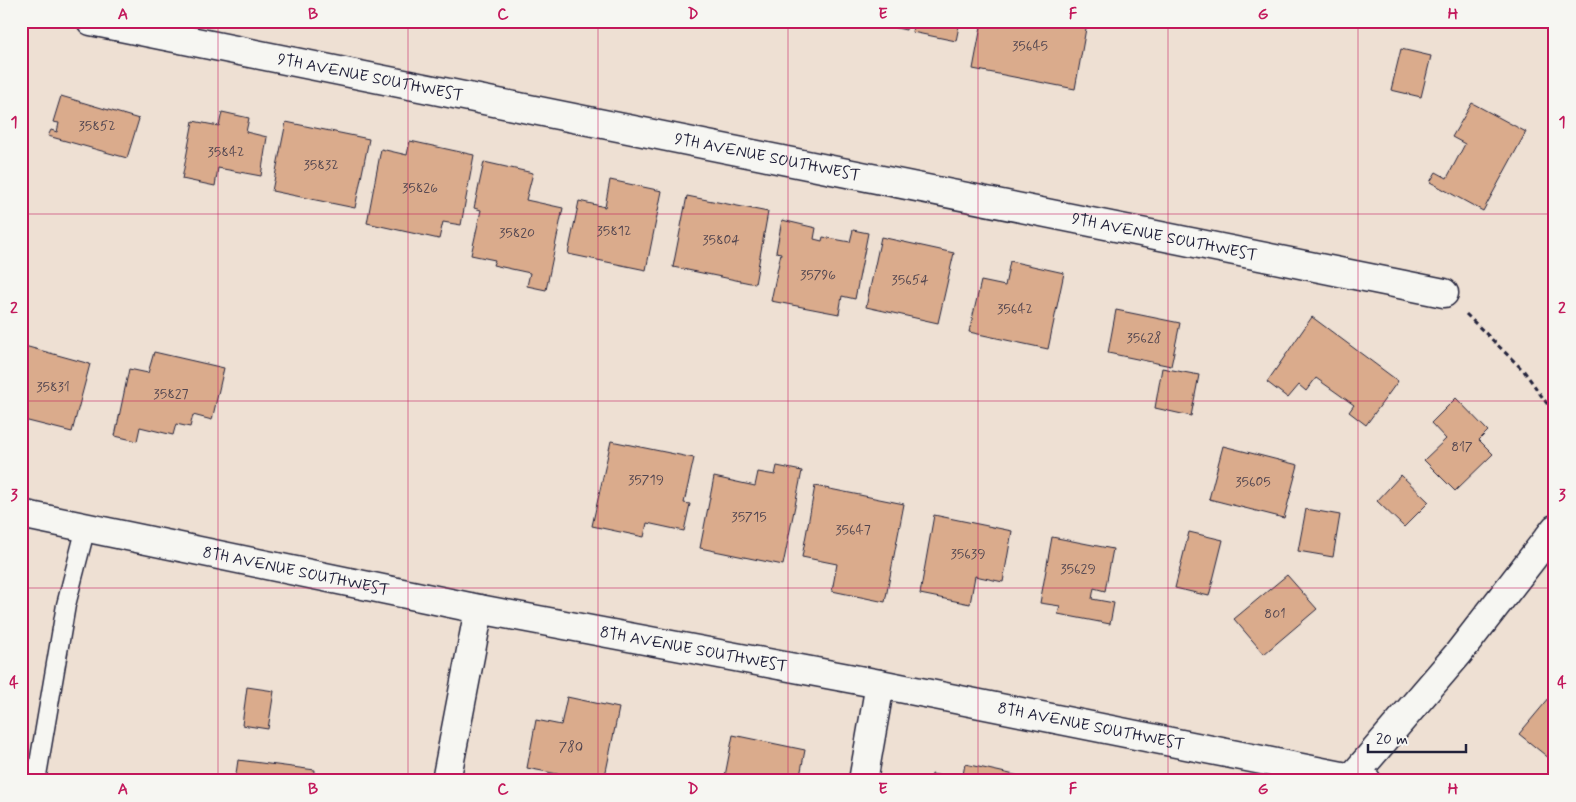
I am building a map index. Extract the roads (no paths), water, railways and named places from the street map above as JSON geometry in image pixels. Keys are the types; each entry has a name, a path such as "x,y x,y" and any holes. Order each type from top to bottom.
{"street":[{"name":"9TH AVENUE SOUTHWEST","path":"91,21 1444,292"},
{"name":"8TH AVENUE SOUTHWEST","path":"21,514 479,609 880,684 1356,780"},
{"path":"1356,780 1555,530"},
{"path":"446,781 479,609"},
{"path":"862,781 880,684"}],"lane":[{"path":"36,781 66,605 86,527"}]}
